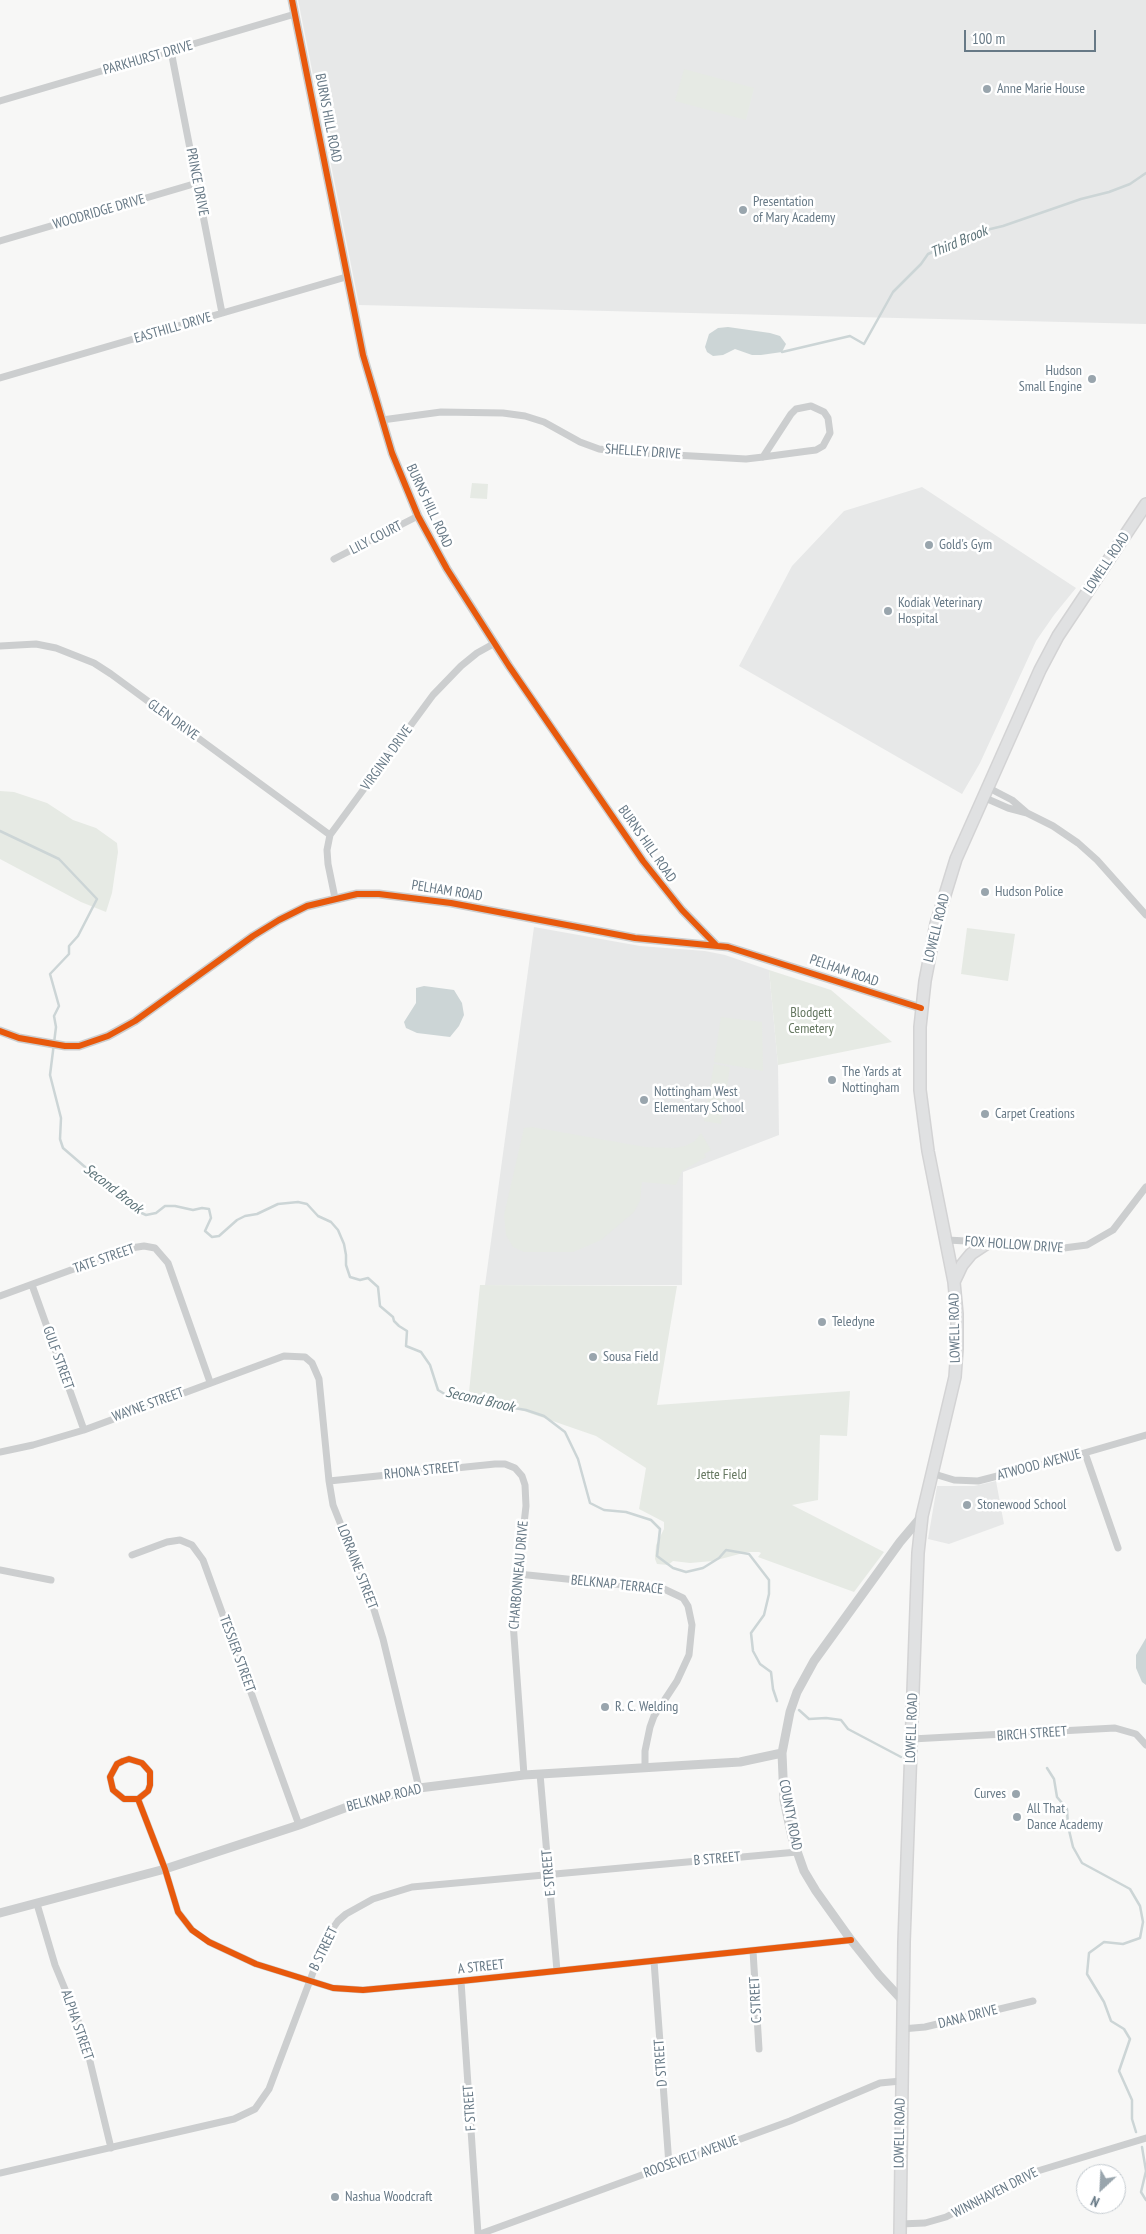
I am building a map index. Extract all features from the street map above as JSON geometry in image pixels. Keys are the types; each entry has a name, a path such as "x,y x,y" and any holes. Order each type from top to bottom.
{"main road":[{"name":"LOWELL ROAD","path":"900,2229 902,2028 918,1553 922,1516 954,1377 957,1331 954,1282 928,1151 922,1107 919,1069 921,1008 932,940 942,900 956,859 985,792 1051,649 1146,504"},
{"path":"954,1282 962,1265 971,1254 989,1242"}],"street":[{"name":"BURNS HILL ROAD","path":"292,0 363,355 392,453 418,516 446,569 514,674 648,868 682,910 716,945"},
{"name":"PARKHURST DRIVE","path":"0,102 295,14"},
{"name":"PRINCE DRIVE","path":"171,51 222,313"},
{"name":"WOODRIDGE DRIVE","path":"0,241 197,183"},
{"name":"EASTHILL DRIVE","path":"0,378 346,277"},
{"name":"SHELLEY DRIVE","path":"382,420 441,412 503,413 525,416 544,422 580,442 599,449 620,452 746,459 763,457 816,450 823,446 830,433 828,418 824,412 810,406 796,409 763,457"},
{"name":"LILY COURT","path":"334,559 418,516"},
{"name":"VIRGINIA DRIVE","path":"330,835 433,694 476,653 495,643"},
{"name":"GLEN DRIVE","path":"0,646 15,644 42,645 75,654 94,663 330,835"},
{"path":"985,792 1012,800 1027,813"},
{"path":"985,792 1008,808 1027,813 1053,826 1078,842 1101,864 1146,916"},
{"path":"330,835 327,850 328,864 335,898"},
{"name":"PELHAM ROAD","path":"0,1031 19,1038 65,1046 79,1046 108,1036 135,1021 260,932 307,906 356,894 379,894 451,903 635,938 716,945 753,954 921,1008"},
{"name":"FOX HOLLOW DRIVE","path":"947,1240 1056,1249 1087,1246 1113,1230 1146,1188"},
{"name":"TATE STREET","path":"0,1296 131,1248 144,1246 155,1248 168,1263 210,1382"},
{"name":"GULF STREET","path":"32,1285 84,1430"},
{"name":"WAYNE STREET","path":"0,1452 33,1445 84,1430 284,1356 295,1356"},
{"name":"LORRAINE STREET","path":"295,1356 305,1357 317,1371 333,1505 371,1600 383,1638 419,1788"},
{"name":"ATWOOD AVENUE","path":"931,1474 954,1480 978,1480 999,1477 1146,1435"},
{"path":"1085,1453 1118,1548"},
{"name":"RHONA STREET","path":"329,1480 495,1464 505,1464 514,1468"},
{"name":"CHARBONNEAU DRIVE","path":"514,1468 522,1476 526,1496 513,1622 524,1775"},
{"name":"COUNTY ROAD","path":"903,2001 879,1976 816,1891 797,1852 784,1800 782,1753 790,1712 797,1692 814,1660 900,1542 922,1516"},
{"name":"TESSIER STREET","path":"132,1555 180,1540 192,1545 203,1560 300,1825"},
{"path":"0,1570 51,1580"},
{"name":"BELKNAP TERRACE","path":"518,1574 664,1589 683,1598 688,1606 692,1625 689,1655 678,1681 654,1716 645,1751 646,1767"},
{"name":"BIRCH STREET","path":"912,1740 1115,1728 1136,1734 1146,1746"},
{"name":"BELKNAP ROAD","path":"0,1913 165,1869 300,1825 358,1803 419,1788 524,1775 740,1762 782,1753"},
{"path":"136,1760 142,1763 150,1772 148,1791 138,1799 124,1799 113,1790 110,1777 117,1764 123,1761 136,1760"},
{"name":"E STREET","path":"540,1774 557,1971"},
{"name":"A STREET","path":"138,1799 165,1869 178,1912 184,1922 200,1937 256,1964 309,1982 348,1990 461,1981 852,1940"},
{"name":"B STREET","path":"0,2174 234,2119 255,2109 266,2095 324,1944 338,1921 354,1908 373,1899 412,1887 797,1852"},
{"name":"ALPHA STREET","path":"37,1904 53,1958 88,2053 111,2148"},
{"name":"C STREET","path":"753,1951 759,2049"},
{"name":"D STREET","path":"654,1961 669,2165"},
{"name":"F STREET","path":"461,1981 479,2234"},
{"name":"DANA DRIVE","path":"902,2028 925,2028 1033,2001"},
{"name":"ROOSEVELT AVENUE","path":"479,2234 790,2121 880,2083 901,2081"},
{"name":"WINNHAVEN DRIVE","path":"900,2229 946,2217 1031,2173 1146,2138"}],"shaded area":[{"name":"Presentation of Mary Academy","path":"298,0 1146,0 1146,324 359,305"},
{"path":"728,327 770,333 780,336 786,344 782,352 761,355 752,355 735,349 723,355 713,356 707,352 705,347 709,334 718,328"},
{"path":"922,487 1076,588 1036,641 980,763 962,794 739,666 792,566 844,511"},
{"name":"Nottingham West Elementary School","path":"534,927 640,946 705,951 725,955 769,970 778,1065 779,1135 683,1172 682,1285 485,1285"},
{"path":"424,986 454,990 462,1003 464,1015 459,1026 450,1037 417,1033 406,1028 404,1022 416,1003 416,988"},
{"name":"Stonewood School","path":"996,1481 1004,1524 949,1544 928,1539 937,1486 974,1486"},
{"path":"1146,1638 1146,1685 1142,1682 1136,1668 1136,1655"}],"green space":[{"path":"684,69 754,88 746,120 675,101"},
{"path":"472,483 488,484 487,499 470,498"},
{"path":"0,791 14,792 47,803 73,820 96,828 117,843 118,852 112,893 106,912 81,902 0,859"},
{"path":"967,928 1015,934 1008,981 961,974"},
{"name":"Blodgett Cemetery","path":"769,970 831,990 892,1042 778,1065"},
{"path":"721,1017 762,1022 763,1071 714,1062"},
{"path":"714,1064 730,1067 721,1124 704,1121"},
{"path":"532,1127 645,1147 674,1148 685,1146 695,1141 701,1133 711,1150 704,1154 706,1157 682,1171 676,1185 642,1182 640,1201 634,1212 601,1240 573,1252 524,1252 513,1247 506,1235 504,1215 524,1128"},
{"name":"Jette Field","path":"480,1285 677,1286 657,1405 850,1391 847,1436 820,1435 818,1500 792,1505 884,1552 854,1592 758,1557 761,1553 759,1552 747,1552 713,1561 690,1563 673,1561 668,1565 657,1564 655,1559 656,1545 664,1529 664,1522 639,1509 646,1468 596,1436 469,1392"}],"waterway":[{"name":"Third Brook","path":"782,352 850,336 864,344 893,292 921,264 928,254 982,231 1003,226 1081,199 1109,192 1130,184 1146,173"},
{"name":"Second Brook","path":"0,831 59,859 97,899 78,936 69,946 69,954 50,974 59,1006 54,1016 56,1027 50,1075 61,1118 60,1139 63,1148 135,1210 146,1215 156,1213 165,1206 193,1210 209,1209 211,1218 205,1231 212,1237 219,1236 237,1220 245,1216 257,1214 278,1204 298,1202 307,1204 318,1216 331,1222 338,1230 344,1244 346,1265 350,1277 360,1280 368,1278 378,1287 380,1306 393,1317 399,1326 407,1331 406,1346 421,1352 430,1365 438,1390 448,1396 461,1393 495,1405 526,1410 544,1416 565,1432 578,1459 590,1503 604,1510 626,1512 651,1520 660,1529 657,1556 673,1568 686,1572 703,1568 719,1558 726,1550 749,1554 769,1580 769,1594 764,1615 751,1633 753,1651 760,1664 771,1672 777,1701"},
{"name":"Second Brook","path":"799,1710 809,1719 826,1718 841,1720 848,1729 901,1757"},
{"name":"Second Brook","path":"1047,1768 1054,1779 1057,1797 1067,1809 1068,1826 1073,1847 1082,1863 1130,1889 1140,1906 1143,1922 1140,1938 1123,1944 1104,1942 1089,1953 1087,1974 1104,2002 1111,2021 1124,2029 1130,2039 1119,2071 1132,2100 1132,2119 1136,2132"},
{"name":"Second Brook","path":"1142,2147 1146,2171 1141,2192 1146,2200"}],"cycle path":[{"path":"292,0 363,355 392,453 418,516 447,569 509,666 643,861 682,910 716,945"},
{"path":"0,1031 19,1038 65,1046 79,1046 108,1036 135,1021 253,936 279,920 307,906 357,894 379,894 451,903 635,938 728,947 921,1008"},
{"path":"138,1799 124,1799 113,1790 110,1777 117,1764 129,1759 142,1763 150,1772 148,1791 138,1799 165,1869 178,1912 192,1930 209,1942 256,1964 333,1988 363,1990 461,1981 851,1940"}],"place":[{"name":"Anne Marie House","path":"987,89"},
{"name":"Presentation of Mary Academy","path":"743,210"},
{"name":"Hudson Small Engine","path":"1092,379"},
{"name":"Gold's Gym","path":"929,545"},
{"name":"Kodiak Veterinary Hospital","path":"888,611"},
{"name":"Hudson Police","path":"985,892"},
{"name":"The Yards at Nottingham","path":"832,1080"},
{"name":"Nottingham West Elementary School","path":"644,1100"},
{"name":"Carpet Creations","path":"985,1114"},
{"name":"Teledyne","path":"822,1322"},
{"name":"Sousa Field","path":"593,1357"},
{"name":"Stonewood School","path":"967,1505"},
{"name":"R. C. Welding","path":"605,1707"},
{"name":"Curves","path":"1016,1794"},
{"name":"All That Dance Academy","path":"1017,1817"},
{"name":"Nashua Woodcraft","path":"335,2197"}]}
